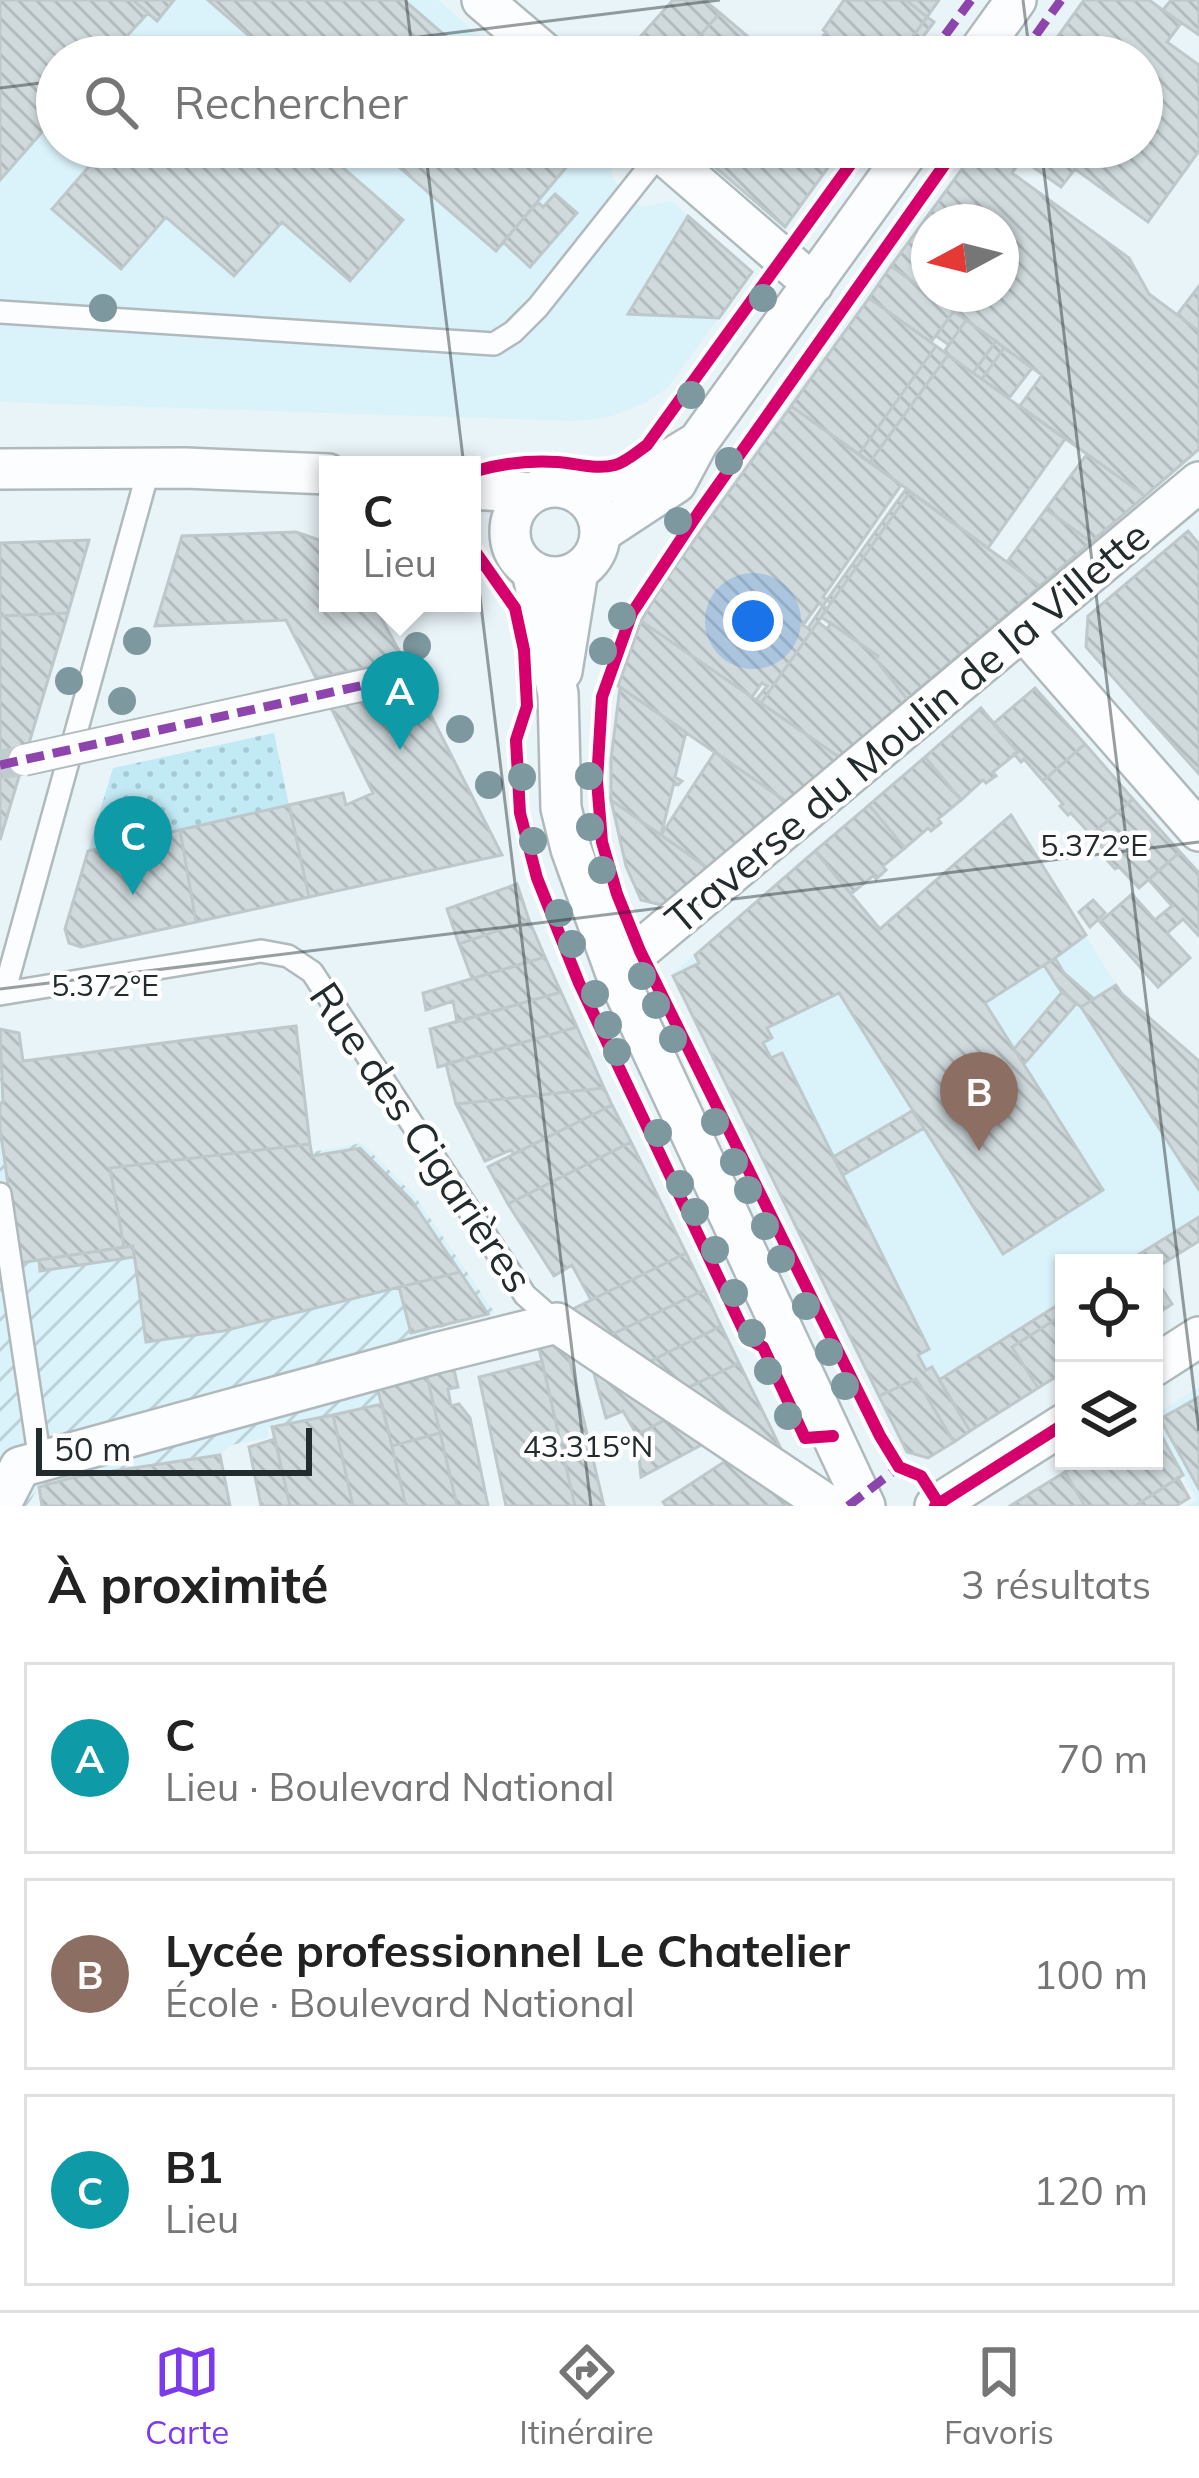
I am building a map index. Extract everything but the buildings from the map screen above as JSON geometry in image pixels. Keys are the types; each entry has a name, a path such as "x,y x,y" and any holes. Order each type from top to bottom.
{"street":[{"path":"990,36 1016,0"},
{"path":"503,6 530,36"},
{"path":"680,168 813,284"},
{"path":"600,533 676,483 698,442 896,168"},
{"path":"578,492 660,464 698,442"},
{"path":"0,469 319,474"},
{"name":"Traverse du Moulin de la Villette","path":"615,971 1199,482"},
{"path":"546,487 578,492 598,517 600,533 590,561 564,576 532,571 521,563 510,538 518,505 546,487"},
{"path":"481,490 531,493"},
{"path":"481,520 510,538"},
{"path":"532,571 558,694 561,808 571,849 615,971 865,1506"},
{"path":"558,694 578,571"},
{"path":"1024,631 1199,831"},
{"path":"23,760 410,675"},
{"path":"0,1506 20,1467 556,1323 830,1506"},
{"path":"1160,1362 1199,1337"},
{"path":"935,1506 1055,1430"}],"lane":[{"path":"0,312 494,344 538,307 644,168"},
{"path":"2,994 149,468"},
{"name":"Rue des Cigarières","path":"2,994 260,951 288,956 312,972 525,1295 556,1323"},
{"path":"0,1194 40,1461"},
{"path":"0,1365 24,1362"}],"shaded area":[{"path":"0,0 438,0 480,36 36,36 36,168 612,168 612,178 641,207 672,201 688,216 628,313 719,318 668,387 647,402 594,419 0,402"},
{"path":"274,733 289,805 88,851 113,768"},
{"path":"1011,815 1122,994 1199,1061 1199,1241 1163,1263 1163,1254 1055,1254 1055,1378 928,1458 907,1452 672,974 815,851 880,928"},
{"path":"296,1026 312,1152 362,1143 415,1196 495,1313 429,1331 441,1369 377,1384 381,1404 268,1428 268,1438 231,1445 220,1455 74,1477 39,1487 27,1506 0,1506 0,1029 19,1033 24,1061"},
{"path":"1199,1387 1199,1506 1187,1506 1197,1500 1163,1439 1163,1409"}],"tunnel":[{"path":"0,765 24,760"}],"marked path":[{"path":"944,36 971,0"},
{"path":"1035,36 1061,0"},
{"path":"0,765 410,675"},
{"path":"848,1506 899,1467"}],"cycle path":[{"path":"481,470 536,462 608,466 647,445 848,168"},
{"path":"940,1506 921,1476 899,1467 880,1436 640,951 602,842 597,781 602,697 632,613 942,168"},
{"path":"481,560 515,608 524,650 527,706 516,740 520,813 537,878 579,983 747,1338 763,1347 805,1438 833,1436"},
{"path":"935,1506 1055,1430"}],"place":[{"name":"C","path":"400,750"},
{"name":"B1","path":"133,895"},
{"name":"Lycée professionnel Le Chatelier","path":"979,1151"}]}
